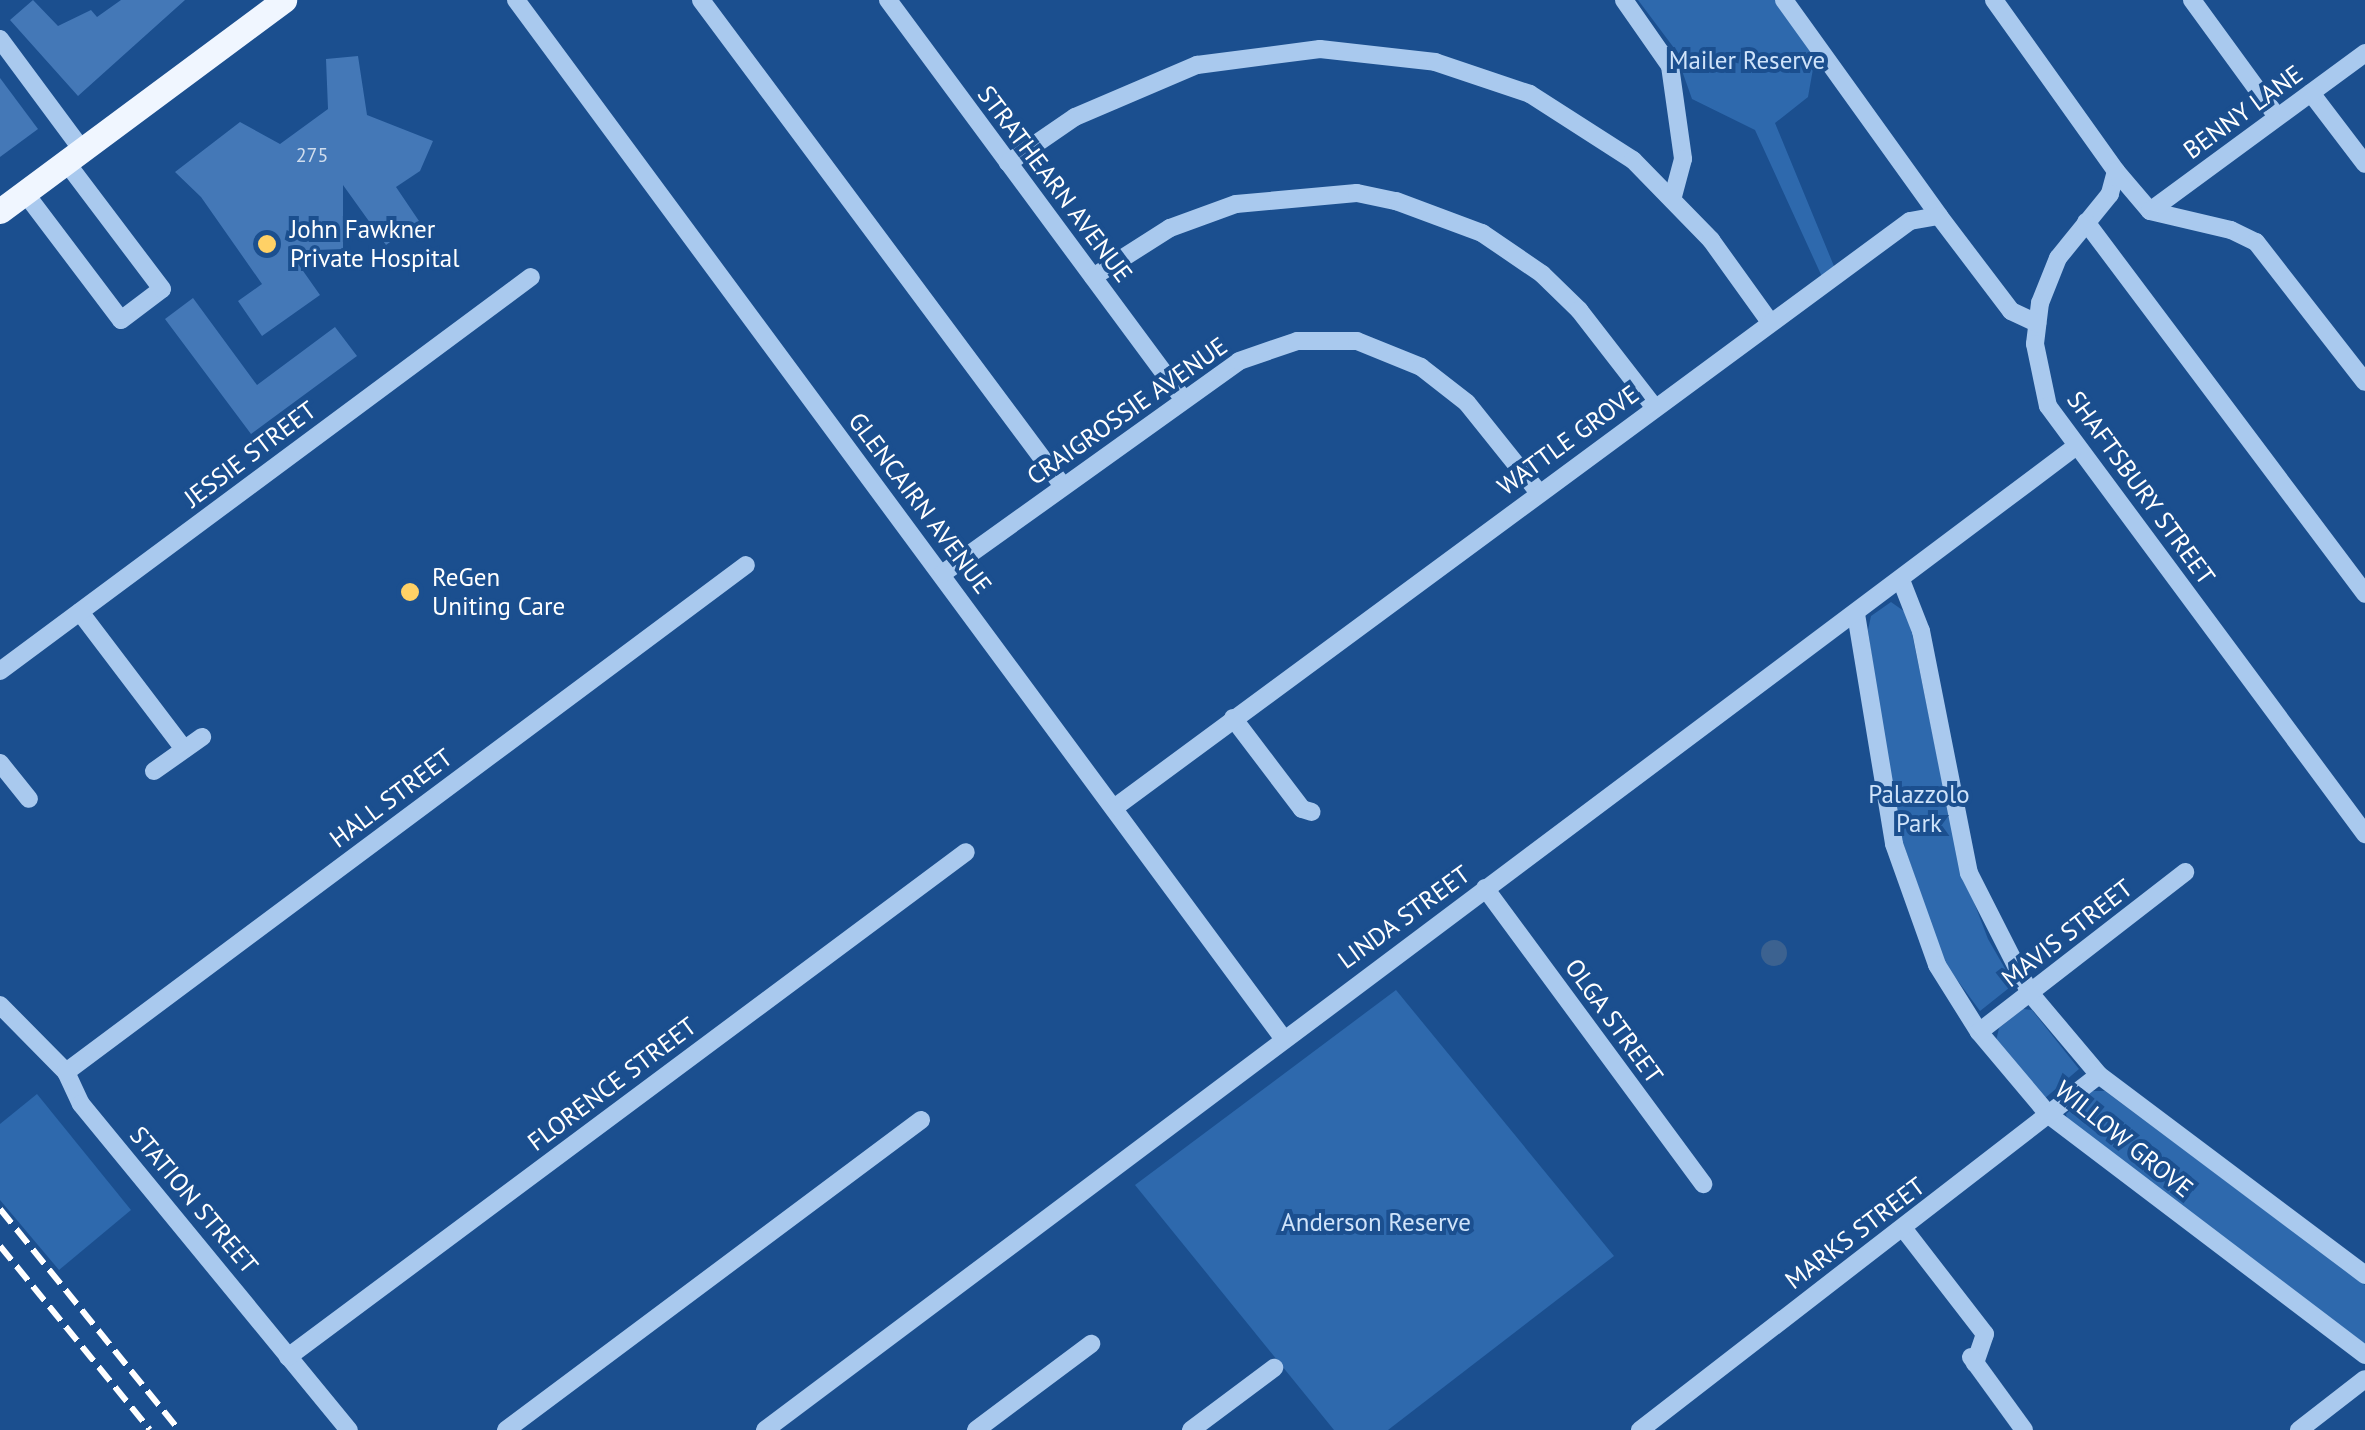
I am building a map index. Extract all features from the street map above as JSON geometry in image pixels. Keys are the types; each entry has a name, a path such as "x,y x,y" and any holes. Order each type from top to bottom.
{"main road":[{"path":"0,211 275,3"}],"street":[{"path":"701,0 1064,486"},
{"name":"STRATHEARN AVENUE","path":"888,0 1183,399"},
{"path":"1624,0 1670,66 1683,159 1673,196"},
{"path":"1784,0 1938,216 2012,312 2037,324"},
{"path":"1994,0 2116,171 2150,211 2231,230 2256,242 2365,382"},
{"path":"2192,0 2276,115"},
{"name":"GLENCAIRN AVENUE","path":"525,4 1283,1038"},
{"path":"0,38 162,289 120,320 25,193"},
{"path":"1008,163 1075,117 1197,65 1273,52 1373,51 1435,62 1530,94 1580,120 1673,196 1770,322"},
{"name":"BENNY LANE","path":"2150,211 2365,53"},
{"path":"2312,93 2365,164"},
{"name":"SHAFTSBURY STREET","path":"2116,171 2110,194 2048,278 2037,324 2040,382 2074,448 2365,834"},
{"path":"1094,278 1170,228 1236,204 1356,193 1396,201 1457,221 1524,260 1579,310 1655,408"},
{"name":"WATTLE GROVE","path":"1114,808 1910,221 1938,216"},
{"path":"2086,222 2365,594"},
{"name":"JESSIE STREET","path":"0,671 530,277"},
{"name":"CRAIGROSSIE AVENUE","path":"942,574 1183,399 1266,348 1328,338 1357,341 1448,384 1539,493"},
{"name":"LINDA STREET","path":"766,1430 1283,1038 2074,448"},
{"name":"HALL STREET","path":"66,1072 746,565"},
{"name":"WILLOW GROVE","path":"1901,580 1921,631 1948,795 1969,873 2030,993 2099,1075 2365,1275"},
{"path":"80,612 184,750"},
{"name":"WILLOW GROVE","path":"1856,614 1894,844 1937,965 1979,1032 2049,1116 2365,1355"},
{"path":"1233,718 1302,809 1312,812"},
{"path":"154,771 202,737"},
{"path":"0,763 30,799"},
{"name":"FLORENCE STREET","path":"288,1357 966,852"},
{"name":"MAVIS STREET","path":"1979,1032 2185,872"},
{"name":"OLGA STREET","path":"1485,888 1703,1184"},
{"name":"STATION STREET","path":"0,1004 66,1072 82,1104 349,1430"},
{"name":"MARKS STREET","path":"1640,1430 2099,1075"},
{"path":"506,1430 921,1120"},
{"path":"1903,1228 1985,1334 1973,1360 2024,1430"},
{"path":"976,1430 1091,1344"},
{"path":"1190,1430 1274,1368"},
{"path":"2306,1428 2365,1379"}],"green space":[{"name":"Mailer Reserve","path":"1638,0 1777,0 1816,52 1808,97 1775,123 1836,271 1823,279 1755,130 1692,99 1674,48"},
{"name":"Palazzolo Park","path":"1891,602 1908,614 1959,863 1988,939 2014,984 1980,1011 1944,962 1894,816 1868,630 1871,616"},
{"name":"Anderson Reserve","path":"1396,990 1614,1256 1388,1430 1334,1430 1135,1185"},
{"path":"2023,1009 2032,1010 2079,1069 2044,1099 1996,1041 1999,1028"},
{"path":"2092,1091 2105,1091 2365,1285 2365,1344 2068,1124 2066,1114"},
{"path":"37,1094 131,1210 59,1270 0,1200 0,1124"}],"shaded area":[{"path":"1774,940 1783,944 1787,953 1783,962 1774,966 1765,962 1761,953 1765,944"}],"building":[{"path":"33,0 58,26 91,10 97,17 121,0 185,0 78,96 10,20"},
{"name":"John Fawkner Private Hospital","path":"358,56 367,115 433,141 420,171 396,187 419,221 386,245 343,185 343,249 289,251 320,295 262,336 238,301 262,284 201,197 175,172 240,122 280,144 328,109 326,59"},
{"path":"0,78 38,129 0,157"},
{"name":"John Fawkner Private Hospital","path":"193,298 257,385 335,327 357,356 251,434 165,319"}],"railway":[{"path":"0,1209 179,1430"},
{"path":"0,1246 150,1430"}],"place":[{"name":"John Fawkner Private Hospital","path":"267,244"},
{"name":"ReGen Uniting Care","path":"410,592"}]}
